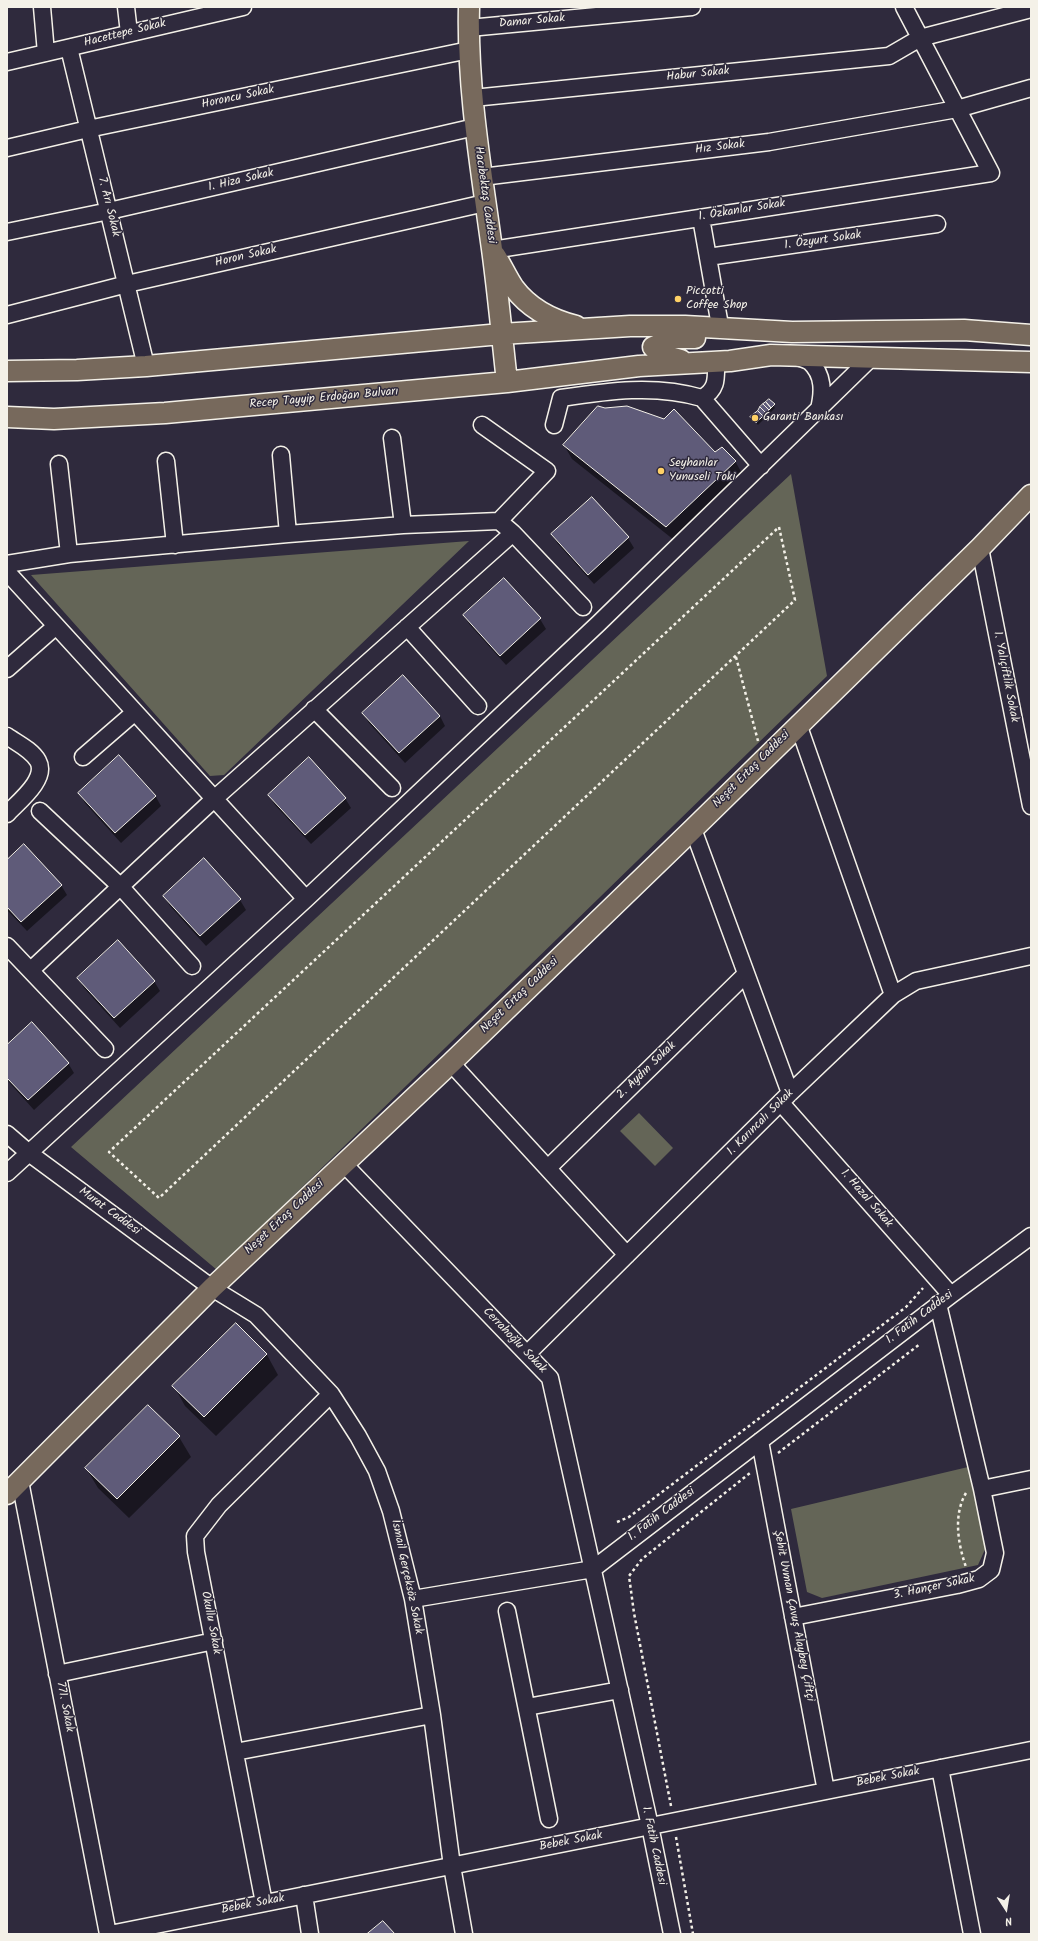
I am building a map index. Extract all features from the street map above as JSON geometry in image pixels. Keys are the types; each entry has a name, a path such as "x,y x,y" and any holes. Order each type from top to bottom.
{"main road":[{"name":"Hacıbektaş Caddesi","path":"469,7 469,50 475,127 492,250 507,382"},
{"path":"492,250 513,286 525,300 542,313 565,323 590,328"},
{"path":"7,371 77,370 146,366 501,334 630,326 685,326 785,332 854,333 964,330 1031,335"},
{"path":"685,362 660,354 653,347 677,337 726,340 766,337 785,332"},
{"name":"Recep Tayyip Erdoğan Bulvarı","path":"7,417 54,418 165,413 507,382 639,366 716,361 771,355 1031,362"},
{"name":"Neşet Ertaş Caddesi","path":"14,1487 212,1288 451,1063 693,829 762,759 980,548 1031,495"}],"street":[{"path":"42,7 46,53"},
{"path":"126,7 129,33"},
{"name":"Hacettepe Sokak","path":"7,62 129,33 200,11 243,7"},
{"name":"Damar Sokak","path":"469,28 692,7"},
{"path":"904,7 957,109"},
{"name":"Habur Sokak","path":"473,98 889,56 920,38 1031,9"},
{"name":"7. Arı Sokak","path":"69,48 146,366"},
{"name":"Horoncu Sokak","path":"7,148 88,129 469,50"},
{"name":"Hız Sokak","path":"482,177 768,142 957,109 1031,88"},
{"name":"1. Özkanlar Sokak","path":"492,250 991,173 957,109"},
{"name":"1. Hiza Sokak","path":"7,232 109,211 475,127"},
{"name":"Horon Sokak","path":"7,315 126,284 485,203"},
{"path":"701,218 719,320"},
{"name":"1. Özyurt Sokak","path":"708,257 937,224"},
{"path":"795,356 809,361 820,377 822,395 819,409"},
{"path":"7,1173 306,899 599,623 872,357"},
{"path":"702,398 712,391 715,384 716,361"},
{"path":"554,425 561,398 557,376"},
{"path":"561,398 652,389 681,393 702,398 761,466"},
{"path":"482,425 546,471 499,521"},
{"path":"392,438 402,525"},
{"path":"281,454 288,534"},
{"path":"166,461 175,545"},
{"path":"59,464 69,554"},
{"path":"7,564 69,554 288,534 402,525 499,521 513,532 584,607"},
{"path":"31,970 214,799 513,532"},
{"name":"1. Yalıçiftlik Sokak","path":"980,548 1031,806"},
{"path":"7,572 306,899"},
{"path":"7,669 56,626"},
{"path":"407,627 478,706"},
{"path":"314,709 392,788"},
{"path":"83,757 135,712"},
{"path":"798,724 894,995"},
{"path":"7,736 32,754 38,762 41,772 37,782 7,814"},
{"path":"40,811 120,886 192,966"},
{"path":"693,829 746,974 786,1098"},
{"path":"7,946 105,1050"},
{"name":"1. Karıncalı Sokak","path":"527,1354 786,1098 894,995 916,981 1031,956"},
{"name":"2. Aydın Sokak","path":"548,1168 746,974"},
{"path":"451,1063 627,1255"},
{"name":"1. Hazal Sokak","path":"786,1098 934,1276 945,1299"},
{"name":"Murat Caddesi","path":"7,1134 29,1154 212,1288"},
{"name":"Cerrahoğlu Sokak","path":"343,1164 550,1378 593,1568"},
{"name":"1. Fatih Caddesi","path":"672,1934 650,1826 593,1568 945,1299 1031,1236"},
{"name":"İsmail Gerçeksöz Sokak","path":"212,1288 256,1316 331,1394 358,1436 377,1471 391,1511 413,1599 432,1715 452,1866 464,1934"},
{"name":"3. Hançer Sokak","path":"793,1617 957,1585 980,1579 991,1570 994,1553 976,1488 945,1299"},
{"name":"Okullu Sokak","path":"264,1903 196,1552 195,1536 219,1505 331,1394"},
{"name":"Şehit Uvman Çavuş Alaybey Çiftçi","path":"760,1441 826,1791"},
{"path":"976,1488 1031,1479"},
{"name":"771. Sokak","path":"14,1487 57,1674 109,1934"},
{"path":"413,1599 593,1568"},
{"path":"507,1611 549,1819"},
{"path":"57,1674 214,1641"},
{"path":"526,1707 620,1690"},
{"path":"235,1752 432,1715"},
{"name":"Bebek Sokak","path":"109,1934 1031,1750"},
{"path":"940,1768 972,1934"},
{"path":"304,1895 310,1934"}],"path":[{"path":"779,527 795,600 736,656 159,1198 109,1152 779,527"},
{"path":"736,656 762,759"},
{"path":"617,1522 629,1516 906,1307 934,1276"},
{"path":"776,1454 920,1344"},
{"path":"672,1813 634,1613 629,1576 642,1559 753,1471"},
{"path":"966,1567 957,1530 962,1500 976,1488"},
{"path":"676,1836 693,1934"}],"green space":[{"path":"791,474 827,676 217,1270 71,1147"},
{"path":"469,541 224,775 210,776 31,575"},
{"path":"639,1113 673,1148 655,1166 620,1131"},
{"path":"968,1467 987,1545 978,1565 822,1598 807,1592 791,1509"}],"building":[{"path":"769,399 775,404 771,408 766,402"},
{"path":"766,402 771,408 769,410 763,404"},
{"path":"763,404 769,410 766,413 760,407"},
{"name":"Seyhanlar Yunuseli Toki","path":"598,406 605,408 627,406 664,419 674,409 715,452 722,447 736,461 666,527 563,445"},
{"path":"760,407 766,413 763,416 758,411"},
{"path":"758,411 763,416 760,419 754,414"},
{"name":"Garanti Bankası","path":"754,414 760,419 756,423 750,417"},
{"path":"592,497 629,537 588,575 551,534"},
{"path":"504,578 541,618 500,656 463,615"},
{"path":"403,675 440,716 399,753 362,713"},
{"path":"119,755 156,796 115,833 78,793"},
{"path":"309,757 346,798 305,835 268,795"},
{"path":"24,844 62,885 21,922 7,907 7,860"},
{"path":"204,858 241,899 200,936 163,896"},
{"path":"118,940 155,981 114,1018 77,978"},
{"path":"32,1022 69,1063 28,1100 7,1078 7,1045"},
{"path":"236,1323 267,1354 204,1417 172,1386"},
{"path":"148,1405 180,1436 117,1499 85,1468"},
{"path":"383,1921 395,1934 367,1934"}],"place":[{"name":"Piccotti Coffee Shop","path":"678,299"},
{"name":"Garanti Bankası","path":"755,418"},
{"name":"Seyhanlar Yunuseli Toki","path":"661,471"}]}
